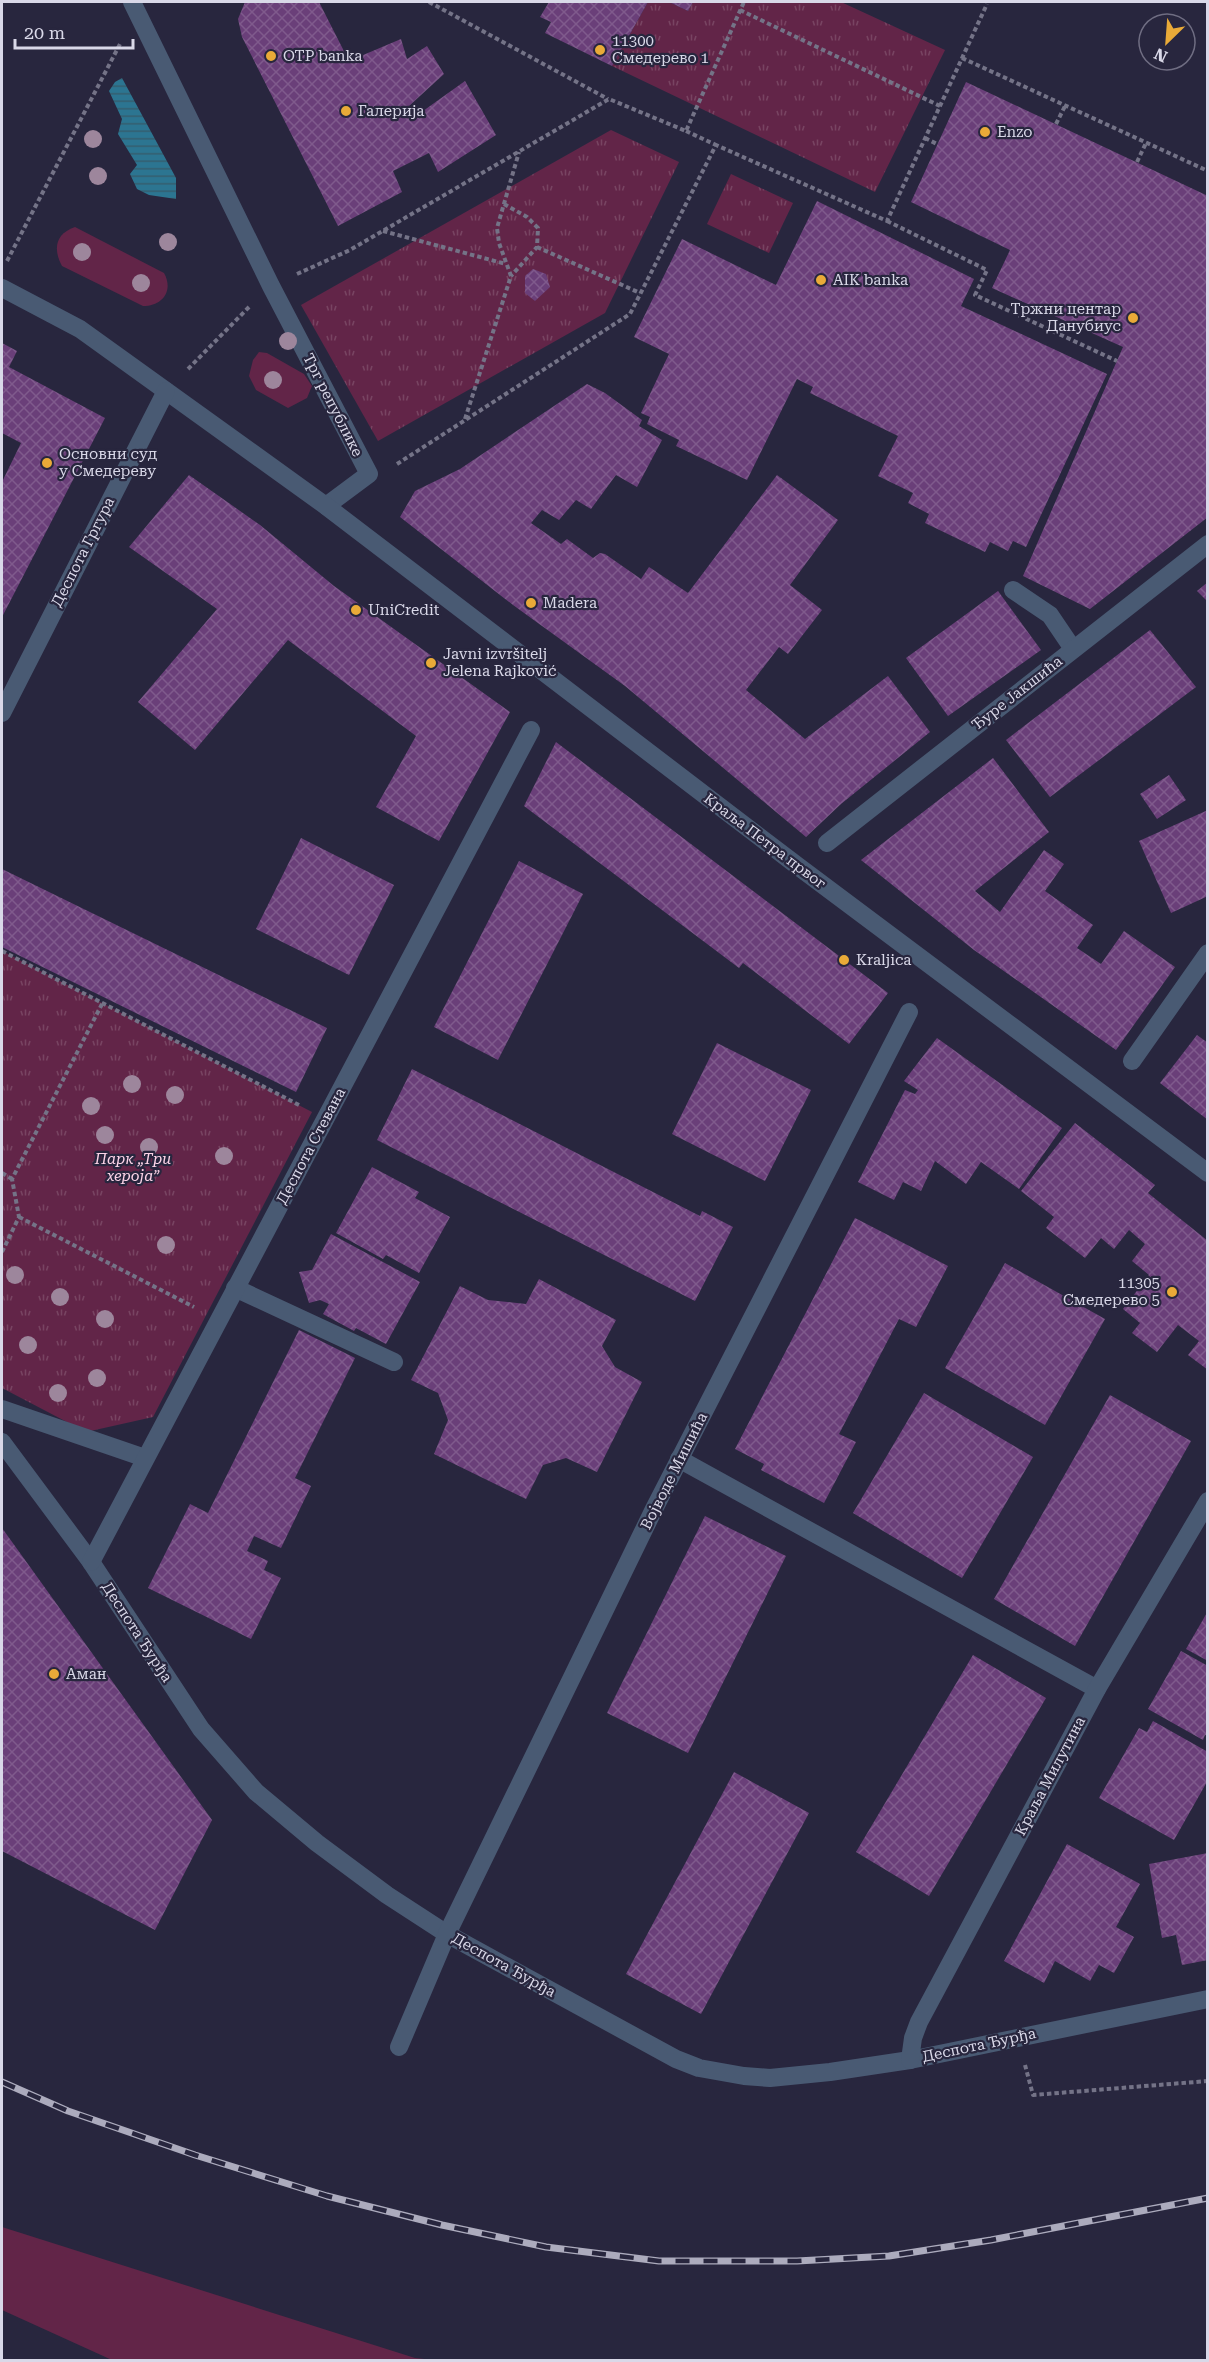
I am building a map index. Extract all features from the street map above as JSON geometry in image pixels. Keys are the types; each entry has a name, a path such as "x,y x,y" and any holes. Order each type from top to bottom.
{"street":[{"name":"Трг републике","path":"135,6 271,285 369,474 326,506"},
{"path":"2,288 80,329 326,506"},
{"name":"Деспота Гргура","path":"2,713 166,391"},
{"name":"Краља Петра првог","path":"326,506 799,867 1208,1173"},
{"name":"Ђуре Јакшића","path":"827,843 1208,544"},
{"path":"1013,590 1050,615 1073,650"},
{"name":"Деспота Стевана","path":"91,1562 531,730"},
{"path":"1131,1061 1208,953"},
{"name":"Војводе Мишића","path":"399,2047 447,1934 679,1459 909,1012"},
{"path":"235,1288 394,1362"},
{"path":"2,1409 145,1458"},
{"name":"Деспота Ђурђа","path":"2,1442 91,1562 201,1729 256,1792 317,1843 396,1901 447,1934 676,2059 699,2068 733,2075 770,2078 910,2060 1208,1999"},
{"path":"679,1459 1097,1689"},
{"name":"Краља Милутина","path":"910,2060 913,2038 919,2022 1097,1689 1208,1501"}],"path":[{"path":"429,2 609,99 887,221 987,270 975,295 1117,361"},
{"path":"686,131 744,2"},
{"path":"887,221 987,4"},
{"path":"7,261 135,6"},
{"path":"740,10 940,106"},
{"path":"962,58 1208,171"},
{"path":"166,391 271,285 350,250 609,99"},
{"path":"1056,124 1065,105"},
{"path":"925,138 938,144"},
{"path":"1137,162 1146,143"},
{"path":"369,474 387,471 630,314 716,145"},
{"path":"511,276 499,243 497,228 519,152"},
{"path":"465,420 511,276 537,247 538,228 527,217 504,204"},
{"path":"383,231 506,264"},
{"path":"537,247 640,293"},
{"path":"2,951 302,1107"},
{"path":"2,1252 19,1217 12,1179 102,1004"},
{"path":"2,1173 12,1179"},
{"path":"19,1217 197,1308"},
{"path":"1018,2037 1032,2094 1208,2081"}],"green space":[{"path":"648,2 669,2 688,11 693,2 841,2 945,50 875,192 612,66"},
{"path":"611,130 679,162 605,313 378,441 301,305"},
{"path":"731,174 793,203 769,253 707,224"},
{"path":"75,227 164,273 168,286 161,300 143,306 62,266 57,254 58,243 63,234"},
{"path":"259,352 267,353 304,374 312,386 307,398 288,408 256,390 249,376 253,360"},
{"name":"Парк „Три хероја”","path":"2,951 312,1112 153,1417 86,1432 2,1388"},
{"path":"2,2227 415,2358 434,2360 112,2360 2,2310"}],"water":[{"path":"122,78 176,178 176,199 149,195 137,189 130,174 137,165 118,134 122,119 109,91 115,82"}],"building":[{"name":"Галерија","path":"245,2 319,2 349,61 401,39 407,59 427,46 444,74 409,106 416,116 465,81 496,135 438,172 429,153 393,171 402,192 338,226 242,37 238,19"},
{"name":"11300 Смедерево 1","path":"549,2 648,2 612,66 545,33 551,22 540,17"},
{"name":"11300 Смедерево 1","path":"669,2 693,2 688,11"},
{"name":"Тржни центар Данубиус","path":"966,82 1208,196 1208,517 1090,609 1023,576 1123,347 992,288 1010,250 911,202"},
{"path":"817,201 974,279 961,306 1107,374 1026,547 1013,541 1008,551 990,542 985,552 925,523 929,514 908,503 913,493 878,476 898,436 810,393 813,387 797,379 747,480 676,446 679,440 647,424 650,417 641,413 669,354 634,337 682,239 776,285"},
{"path":"533,269 546,274 550,287 535,301 525,293 525,276"},
{"name":"Основни суд у Смедереву","path":"2,343 17,351 9,367 105,418 2,617 2,482 21,443 2,433"},
{"path":"587,384 605,393 642,420 639,426 662,440 637,487 616,475 591,509 576,500 559,520 542,510 531,523 561,544 567,539 593,558 600,553 605,554 641,579 649,567 688,593 777,475 838,520 790,585 822,610 788,654 779,647 746,690 805,739 888,676 930,732 841,804 806,837 625,686 513,605 400,517 415,491 460,469"},
{"path":"189,475 260,525 334,586 510,712 439,841 376,807 416,736 288,640 195,750 138,702 217,609 129,547"},
{"path":"1208,582 1208,602 1197,591"},
{"path":"998,591 1041,650 948,716 906,658"},
{"path":"1150,630 1196,687 1050,797 1006,740"},
{"path":"556,742 888,993 849,1044 743,963 739,968 524,806"},
{"path":"993,758 1049,832 975,891 1000,912 1044,850 1064,864 1045,891 1093,925 1077,948 1101,964 1124,931 1175,967 1116,1050 974,950 861,860"},
{"path":"1169,775 1186,800 1157,819 1140,794"},
{"path":"1208,810 1208,896 1171,913 1139,841"},
{"path":"301,838 394,885 349,975 256,929"},
{"path":"519,861 583,894 498,1060 434,1027"},
{"path":"2,869 327,1028 296,1092 2,947"},
{"path":"1197,1035 1208,1043 1208,1120 1160,1083"},
{"path":"937,1038 1062,1128 1019,1189 981,1162 966,1184 935,1161 921,1191 903,1182 894,1200 858,1182 905,1090 915,1094 918,1090 904,1081"},
{"path":"717,1043 811,1090 765,1181 672,1134"},
{"path":"412,1069 700,1216 702,1211 733,1227 695,1301 377,1140"},
{"path":"1075,1123 1155,1185 1148,1193 1208,1241 1208,1370 1188,1355 1199,1341 1178,1325 1157,1352 1132,1333 1140,1323 1123,1309 1149,1275 1132,1261 1145,1244 1129,1230 1114,1249 1101,1238 1085,1258 1046,1228 1054,1217 1021,1191"},
{"path":"372,1167 419,1192 415,1198 450,1217 419,1273 386,1255 383,1259 336,1233"},
{"path":"855,1218 948,1266 916,1327 899,1319 839,1434 856,1442 824,1503 761,1470 764,1464 735,1449"},
{"path":"331,1234 420,1282 386,1344 356,1328 354,1331 323,1314 329,1304 320,1300 309,1303 299,1272 312,1270"},
{"path":"1005,1263 1105,1319 1045,1425 945,1368"},
{"path":"539,1279 616,1320 602,1346 615,1367 642,1382 597,1472 566,1458 543,1465 526,1499 434,1454 448,1420 438,1393 411,1380 460,1286 488,1300 526,1304"},
{"path":"299,1330 355,1358 295,1478 311,1486 281,1548 254,1536 247,1551 268,1561 264,1570 281,1578 251,1639 148,1588 190,1504 208,1513"},
{"path":"924,1393 1033,1457 962,1578 853,1513"},
{"path":"1110,1395 1191,1441 1075,1646 994,1599"},
{"path":"705,1516 786,1556 688,1753 607,1713"},
{"name":"Аман","path":"2,1528 212,1820 155,1930 2,1851"},
{"path":"1208,1611 1208,1661 1186,1649"},
{"path":"1181,1651 1208,1666 1208,1736 1205,1735 1203,1740 1148,1709"},
{"path":"973,1655 1046,1698 929,1896 856,1852"},
{"path":"1153,1721 1208,1752 1208,1780 1174,1840 1099,1798 1139,1728 1147,1732"},
{"path":"734,1772 809,1813 701,2014 626,1974"},
{"path":"1067,1844 1140,1884 1116,1927 1134,1937 1114,1973 1099,1965 1090,1981 1055,1961 1044,1983 1004,1961"},
{"path":"1208,1853 1208,1960 1182,1965 1176,1935 1162,1938 1149,1864"}],"railway":[{"path":"2,2082 68,2111 195,2155 327,2196 442,2225 546,2247 659,2261 797,2261 889,2256 991,2240 1208,2198"}],"place":[{"name":"11300 Смедерево 1","path":"600,50"},
{"name":"OTP banka","path":"271,56"},
{"name":"Галерија","path":"346,111"},
{"name":"Enzo","path":"985,132"},
{"name":"AIK banka","path":"821,280"},
{"name":"Тржни центар Данубиус","path":"1133,318"},
{"name":"Основни суд у Смедереву","path":"47,463"},
{"name":"Madera","path":"531,603"},
{"name":"UniCredit","path":"356,610"},
{"name":"Javni izvršitelj Jelena Rajković","path":"431,663"},
{"name":"Kraljica","path":"844,960"},
{"name":"11305 Смедерево 5","path":"1172,1292"},
{"name":"Аман","path":"54,1674"}]}
